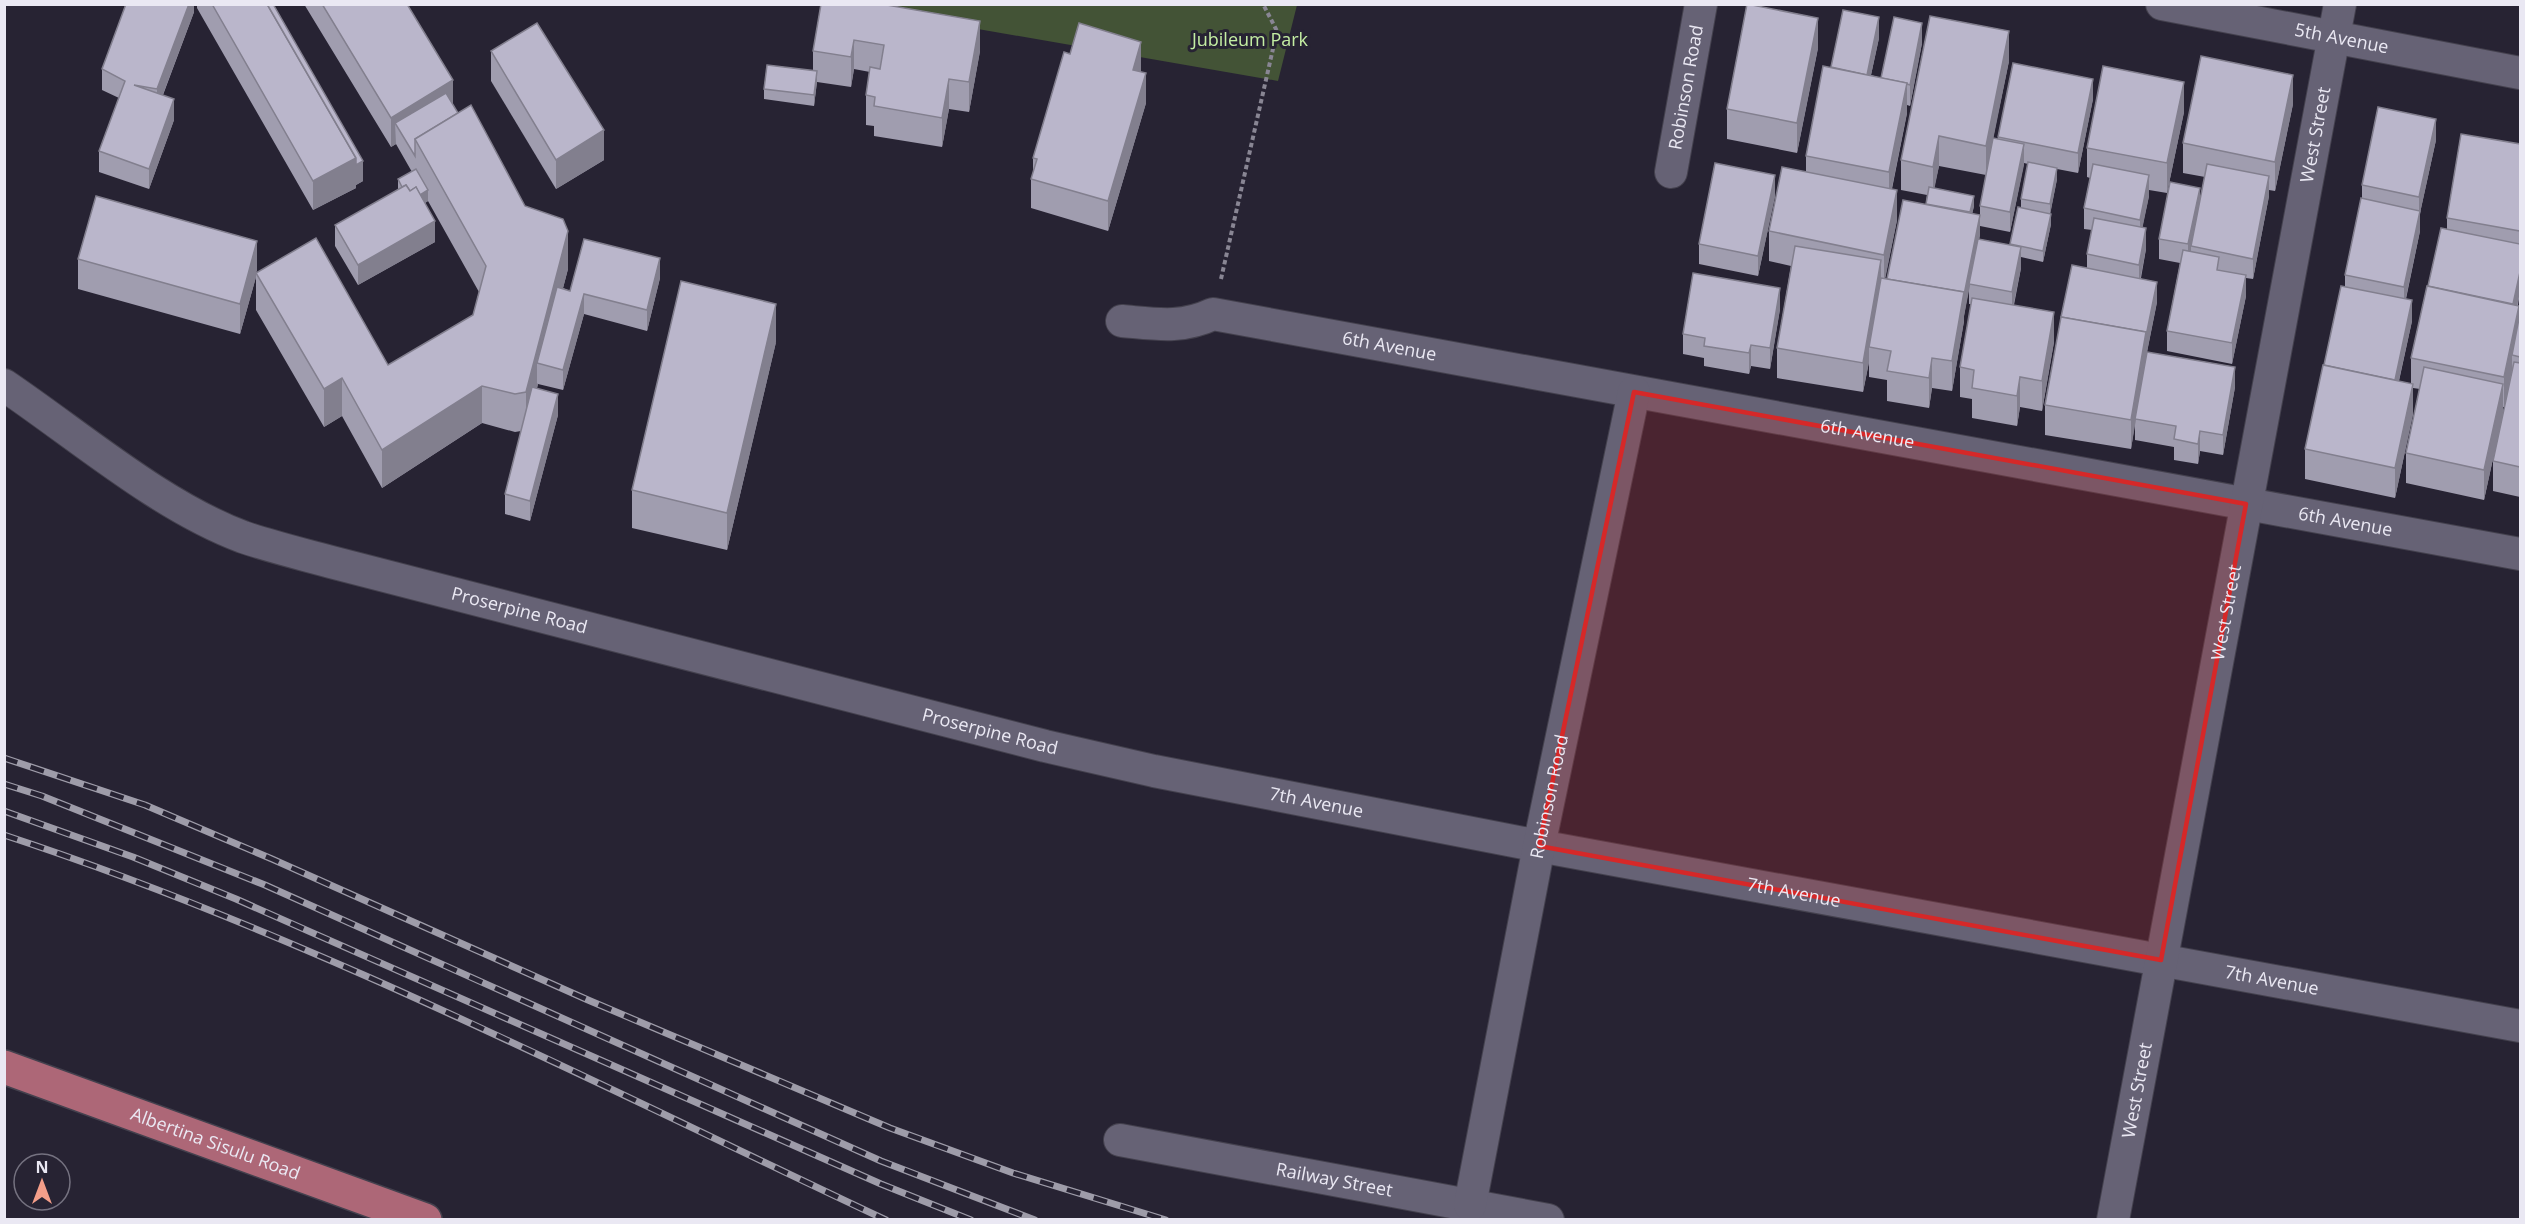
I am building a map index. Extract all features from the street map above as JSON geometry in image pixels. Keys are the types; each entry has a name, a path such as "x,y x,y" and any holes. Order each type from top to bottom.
{"main road":[{"name":"Albertina Sisulu Road","path":"4,1067 425,1220"}],"street":[{"name":"Robinson Road","path":"1671,172 1701,4"},
{"name":"5th Avenue","path":"2162,4 2520,73"},
{"name":"West Street","path":"2113,1220 2340,4"},
{"path":"1122,321 1192,324 1213,314"},
{"name":"6th Avenue","path":"1213,314 2520,554"},
{"name":"Proserpine Road","path":"4,385 152,488 200,516 243,536 331,562 1070,752"},
{"name":"Robinson Road","path":"1470,1205 1539,846 1634,392"},
{"name":"7th Avenue","path":"1070,752 1539,846 2520,1026"},
{"name":"Railway Street","path":"1120,1140 1548,1220"}],"path":[{"path":"1213,314 1277,31 1263,4"}],"highlighted area":[{"path":"1634,392 2246,504 2161,960 1539,846"}],"green space":[{"name":"Jubileum Park","path":"840,5 1297,5 1278,81"}],"building":[{"path":"126,4 189,4 157,89 134,85 174,99 149,169 99,151 125,81 102,69"},
{"path":"212,4 267,4 356,158 313,181"},
{"path":"267,4 273,4 363,161 356,165 356,158"},
{"path":"322,4 407,4 453,80 391,118"},
{"path":"821,4 881,4 980,21 969,82 949,79 942,118 874,106 875,97 866,95 870,67 880,69 884,45 854,40 851,57 813,51"},
{"path":"1747,4 1818,18 1797,123 1727,109"},
{"path":"1843,10 1879,17 1867,75 1831,67"},
{"path":"1930,16 2009,31 1986,146 1939,136 1933,167 1901,160"},
{"path":"1894,17 1922,23 1910,85 1881,78"},
{"path":"537,23 604,130 556,160 491,51"},
{"path":"1079,23 1141,42 1133,70 1146,73 1108,201 1031,179 1037,159 1033,158 1064,52 1070,54"},
{"path":"2201,56 2293,75 2275,162 2183,143"},
{"path":"2013,63 2093,79 2078,153 1998,137"},
{"path":"767,65 817,71 814,95 764,89"},
{"path":"1823,66 1907,83 1889,172 1806,156"},
{"path":"2103,66 2184,82 2167,163 2087,148"},
{"path":"446,93 458,113 415,139 415,156 395,123"},
{"path":"471,105 525,206 563,219 568,231 526,392 515,394 482,386 382,450 342,378 324,389 256,273 316,238 388,365 473,315 486,266 415,139"},
{"path":"2378,107 2436,119 2419,197 2362,185"},
{"path":"2461,134 2520,144 2520,231 2447,218"},
{"path":"1993,138 2024,144 2010,212 1980,206"},
{"path":"2028,162 2057,168 2050,204 2021,199"},
{"path":"1715,163 1775,175 1758,256 1699,244"},
{"path":"2093,164 2149,175 2140,220 2084,208"},
{"path":"2207,164 2269,176 2253,259 2191,246"},
{"path":"1782,167 1897,190 1884,255 1769,231"},
{"path":"416,169 428,190 420,195 416,187 410,191 406,185 402,187 398,179"},
{"path":"2170,182 2200,188 2188,244 2159,239"},
{"path":"406,185 410,191 416,187 435,221 358,265 335,225"},
{"path":"1929,187 1974,196 1970,212 1926,204"},
{"path":"96,196 257,241 240,304 78,259"},
{"path":"2361,198 2420,211 2404,287 2345,275"},
{"path":"1903,200 1980,215 1964,295 1964,292 1887,279"},
{"path":"2018,207 2051,214 2043,251 2010,244"},
{"path":"2094,218 2146,228 2139,265 2087,254"},
{"path":"2441,228 2520,244 2520,272 2513,304 2428,286"},
{"path":"584,239 660,258 647,310 584,294 563,370 537,363 557,287 570,291"},
{"path":"1978,239 2021,247 2012,292 1969,284"},
{"path":"1795,246 1881,260 1863,363 1777,348"},
{"path":"2183,250 2219,257 2217,270 2246,275 2232,343 2167,331"},
{"path":"2072,265 2157,282 2146,336 2146,332 2061,317"},
{"path":"1693,273 1780,288 1770,348 1751,345 1749,353 1704,346 1705,338 1683,334"},
{"path":"1881,278 1964,292 1952,361 1932,358 1929,378 1887,371 1891,351 1869,347"},
{"path":"681,281 776,304 727,513 632,490"},
{"path":"2341,286 2412,300 2395,380 2324,365"},
{"path":"2427,286 2519,306 2504,377 2411,358"},
{"path":"1972,298 2054,312 2042,381 2020,377 2017,396 1972,388 1974,370 1960,367"},
{"path":"2520,313 2520,357 2512,355"},
{"path":"2061,317 2146,332 2131,420 2045,405"},
{"path":"2147,352 2235,367 2223,435 2200,431 2198,444 2174,439 2176,426 2135,419"},
{"path":"2514,362 2520,363 2520,467 2493,461"},
{"path":"2323,365 2413,384 2395,468 2305,449"},
{"path":"2424,367 2503,384 2484,470 2406,453"},
{"path":"532,387 558,394 530,501 505,494"}],"railway":[{"path":"4,758 145,805 588,1000 890,1128 1013,1173 1166,1220"},
{"path":"4,784 42,796 265,885 881,1161 1035,1220"},
{"path":"4,811 133,857 236,899 881,1184 971,1220"},
{"path":"4,835 230,918 341,965 451,1014 886,1220"}]}
